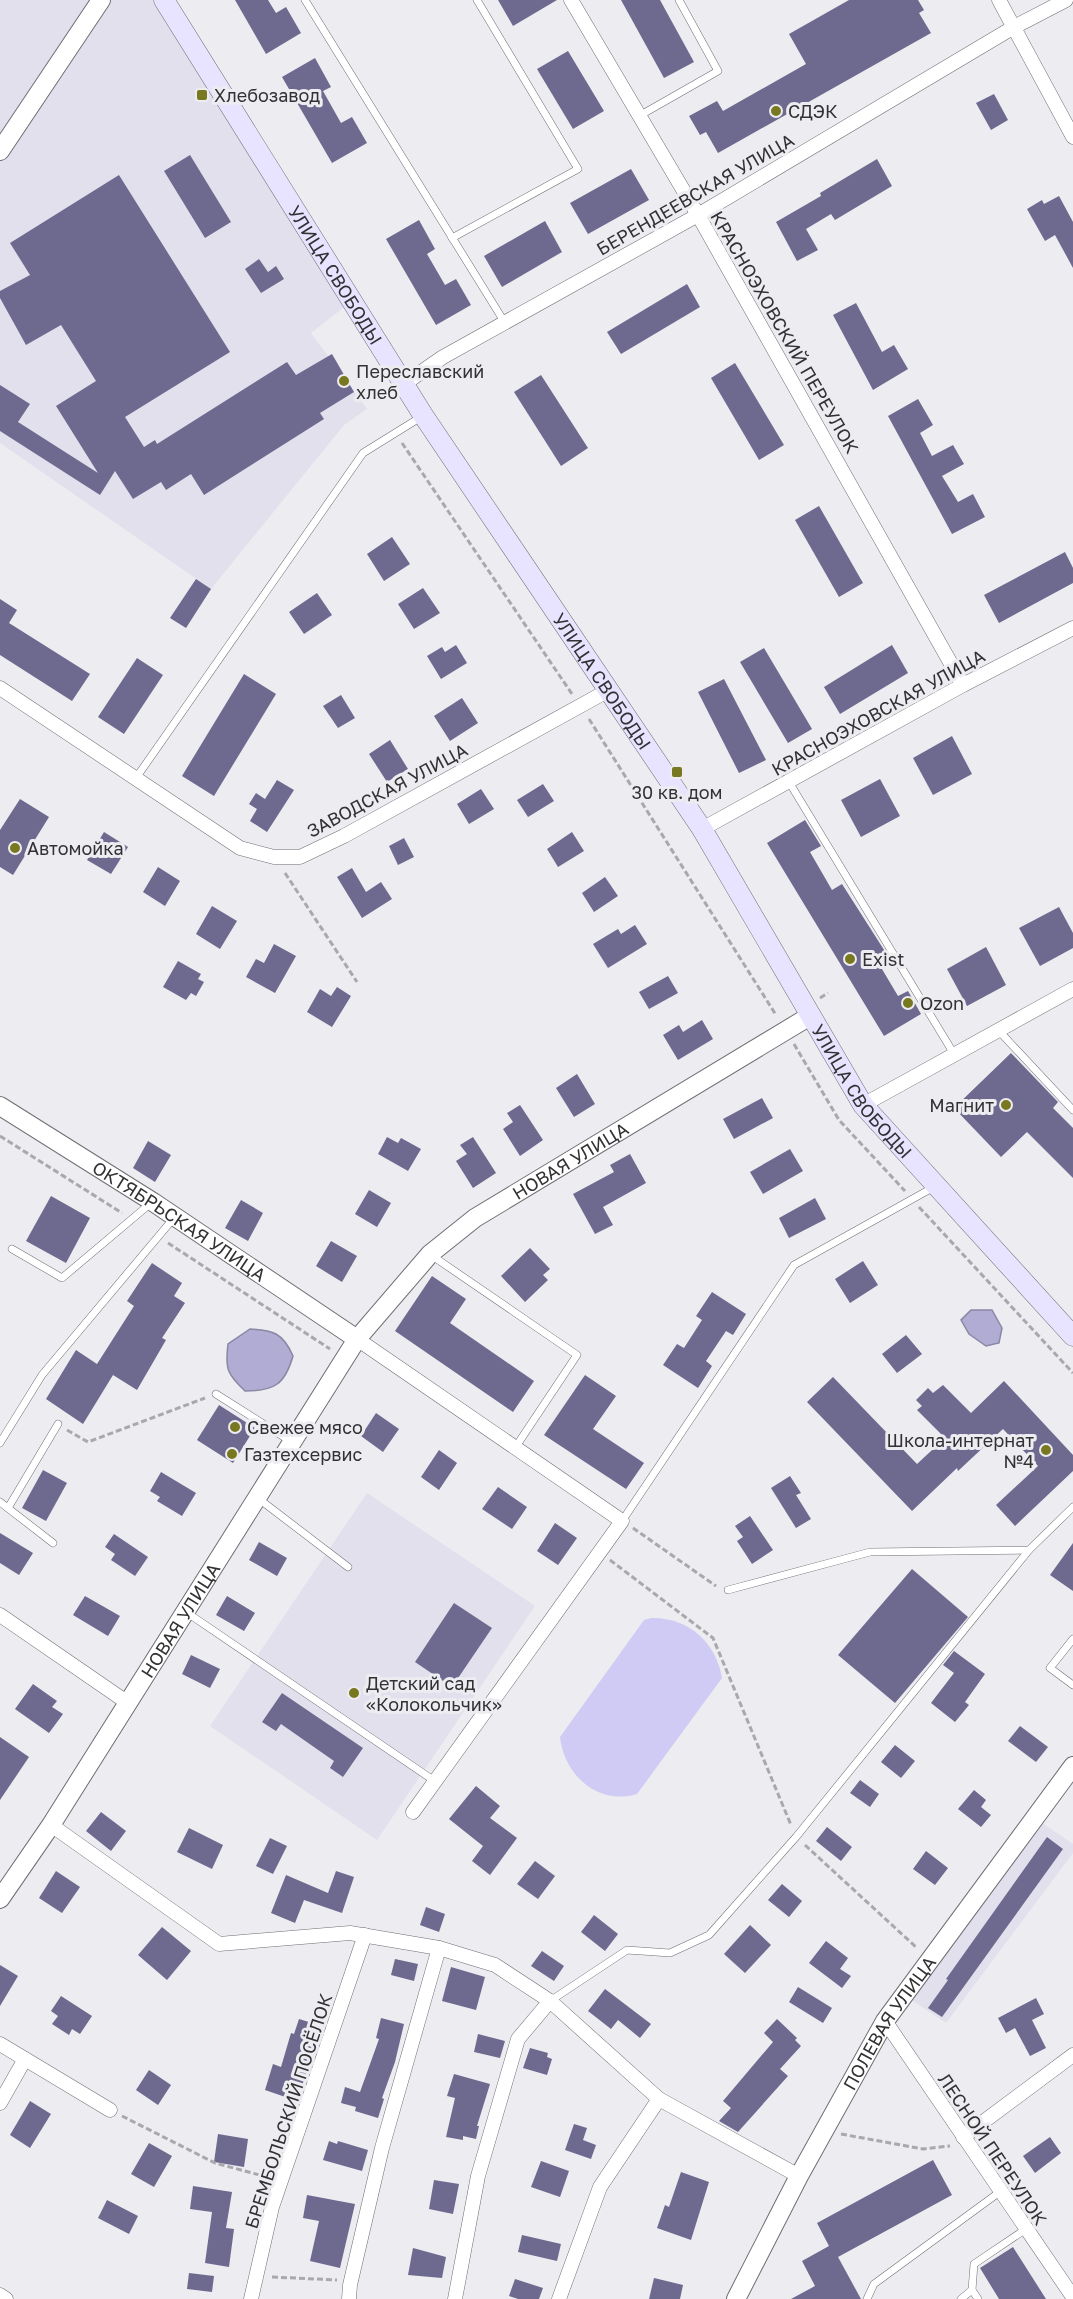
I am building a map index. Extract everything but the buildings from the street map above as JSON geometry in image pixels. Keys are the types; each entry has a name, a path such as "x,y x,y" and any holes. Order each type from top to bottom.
{"main road":[{"name":"УЛИЦА СВОБОДЫ","path":"164,0 399,383 423,415 702,829 863,1105 1073,1336"}],"street":[{"path":"0,151 101,0"},
{"name":"КРАСНОЭХОВСКИЙ ПЕРЕУЛОК","path":"571,0 698,215 963,685"},
{"path":"999,0 1073,137"},
{"name":"БЕРЕНДЕЕВСКАЯ УЛИЦА","path":"399,383 698,215 1014,27 1066,0"},
{"name":"КРАСНОЭХОВСКАЯ УЛИЦА","path":"702,829 963,685 1073,628"},
{"name":"ЗАВОДСКАЯ УЛИЦА","path":"0,688 240,848 274,857 300,857 344,836 609,690"},
{"path":"863,1105 1073,989"},
{"name":"НОВАЯ УЛИЦА","path":"0,1899 51,1825 357,1339 430,1254 475,1218 810,1016"},
{"name":"ОКТЯБРЬСКАЯ УЛИЦА","path":"0,1106 153,1202 357,1339"},
{"path":"357,1339 622,1521 413,1812"},
{"path":"0,1615 128,1703"},
{"name":"ПОЛЕВАЯ УЛИЦА","path":"736,2299 825,2129 885,2021 1073,1766"},
{"path":"51,1825 219,1944 350,1933 439,1948 495,1965 550,2001 659,2099 800,2176"},
{"name":"БРЕМБОЛЬСКИЙ ПОСЁЛОК","path":"251,2299 272,2207 364,1935"},
{"path":"349,2299 351,2281 382,2148 439,1948"},
{"path":"454,2299 478,2176 518,2039 550,2001"},
{"name":"ЛЕСНОЙ ПЕРЕУЛОК","path":"885,2021 1073,2297"},
{"path":"0,2044 110,2110"},
{"path":"965,2139 1073,2055"},
{"path":"0,2103 26,2060"},
{"path":"559,2299 600,2187 659,2099"},
{"path":"0,2295 6,2299"}],"lane":[{"path":"305,0 506,323"},
{"path":"452,238 578,169 477,0"},
{"path":"639,116 718,71 678,0"},
{"path":"136,778 363,453 423,415"},
{"path":"789,782 954,1054"},
{"path":"999,1031 1073,1110"},
{"path":"622,1521 794,1265 936,1186"},
{"path":"12,1250 62,1278 153,1202"},
{"path":"0,1443 42,1375 175,1217"},
{"path":"430,1254 577,1355 515,1448"},
{"path":"216,1394 292,1442"},
{"path":"8,1508 58,1424"},
{"path":"257,1497 348,1567"},
{"path":"0,1502 53,1543"},
{"path":"550,2001 627,1950 670,1953 709,1935 796,1837 1029,1550 1073,1507"},
{"path":"728,1590 870,1552 1029,1550"},
{"path":"186,1612 436,1782"},
{"path":"1073,1639 1050,1668 1073,1685"},
{"path":"867,2299 874,2284 1001,2191"},
{"path":"978,2299 972,2290 974,2264 1026,2229"},
{"path":"961,2299 972,2290"}],"path":[{"path":"396,434 580,705 785,1030 839,1120 1073,1373"},
{"path":"274,857 357,982"},
{"path":"0,1136 131,1219"},
{"path":"158,1237 345,1359"},
{"path":"58,1424 88,1442 216,1394"},
{"path":"622,1521 720,1588 728,1590"},
{"path":"599,1552 713,1638 796,1837 930,1960"},
{"path":"110,2110 215,2163 281,2180"},
{"path":"825,2129 850,2137 923,2149 955,2145 965,2139"},
{"path":"255,2276 351,2281"}],"shaded area":[{"path":"0,0 98,0 0,146"},
{"path":"103,0 161,0 348,304 311,333 367,409 344,425 211,589 0,443 0,153"},
{"path":"971,1310 992,1310 1002,1328 999,1343 986,1346 969,1334 961,1320"},
{"path":"250,1329 265,1330 276,1334 285,1342 293,1356 286,1373 277,1384 255,1391 245,1391 231,1375 227,1365 227,1352 228,1344"},
{"name":"Детский сад «Колокольчик»","path":"367,1493 535,1606 377,1840 210,1726"},
{"path":"651,1618 677,1622 698,1634 714,1653 722,1678 637,1794 623,1797 609,1796 585,1784 576,1775 568,1764 560,1737 644,1620"},
{"path":"1035,1818 1073,1844 1073,1853 946,2023 904,1995"}],"place":[{"name":"Хлебозавод","path":"202,95"},
{"name":"СДЭК","path":"776,111"},
{"name":"Переславский хлеб","path":"344,381"},
{"name":"30 кв. дом","path":"677,772"},
{"name":"Автомойка","path":"15,848"},
{"name":"Exist","path":"850,959"},
{"name":"Ozon","path":"908,1003"},
{"name":"Магнит","path":"1006,1105"},
{"name":"Свежее мясо","path":"235,1427"},
{"name":"Школа-интернат №4","path":"1046,1450"},
{"name":"Газтехсервис","path":"232,1454"},
{"name":"Детский сад «Колокольчик»","path":"354,1693"}]}
